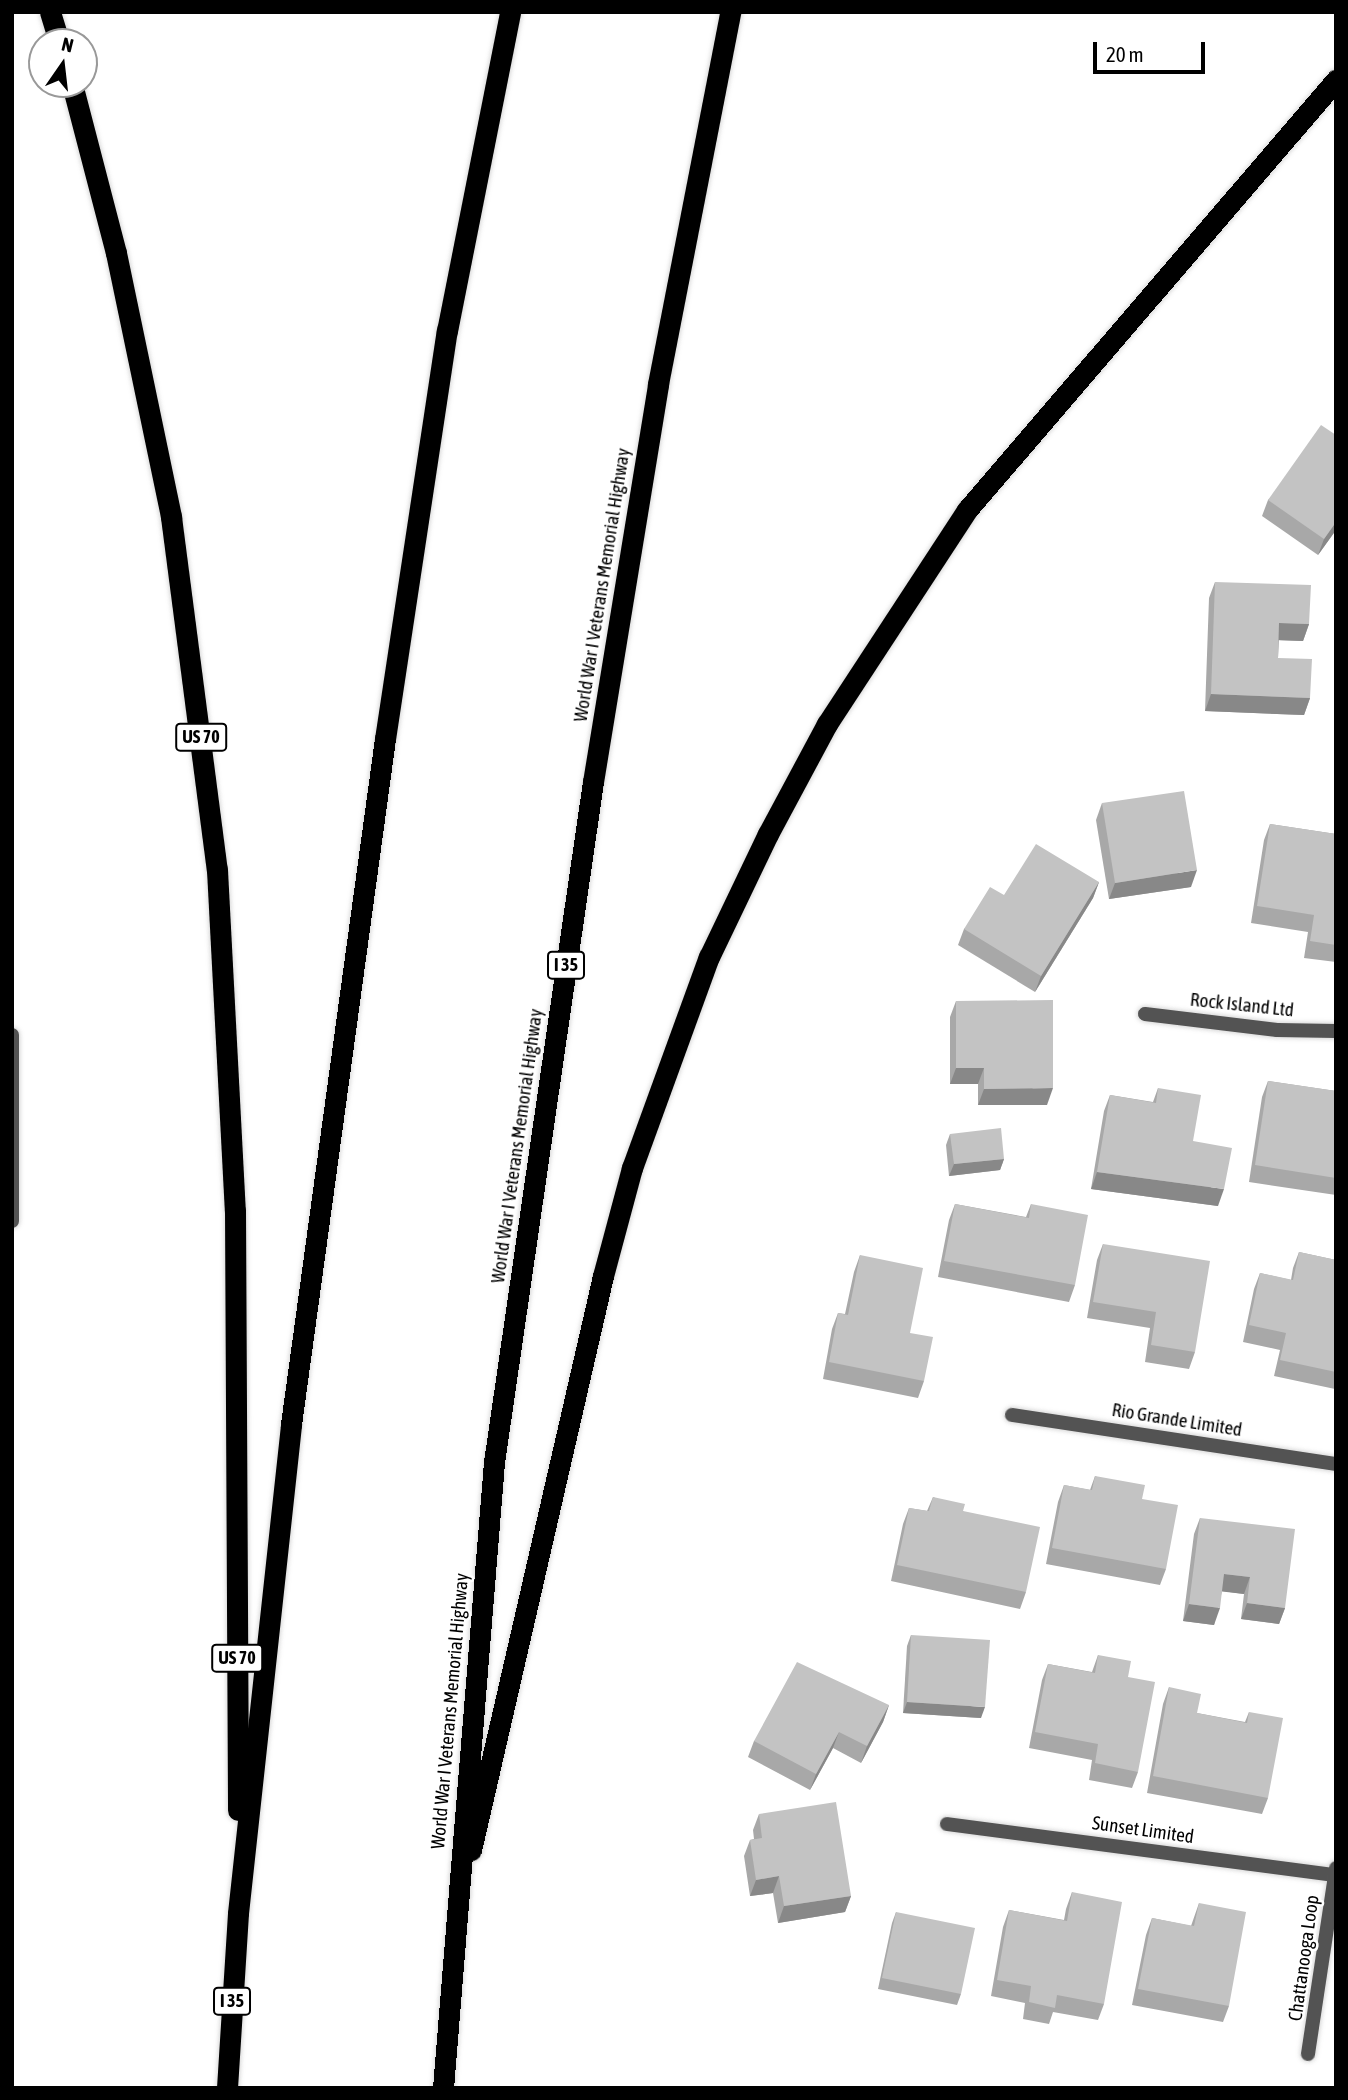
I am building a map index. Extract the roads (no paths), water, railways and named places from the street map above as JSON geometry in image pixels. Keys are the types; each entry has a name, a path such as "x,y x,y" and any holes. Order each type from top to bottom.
{"highway":[{"name":"I 35","path":"227,2088 238,1913 291,1424 385,739 447,331 510,12"},
{"name":"World War I Veterans Memorial Highway","path":"443,2088 454,1924 498,1435 593,782 659,384 730,12"},
{"path":"454,1924 603,1276 632,1168 709,957 762,846 827,724 967,510 1336,80"},
{"name":"US 70","path":"76,98 117,253 171,517 217,870 235,1210 238,1913"}],"street":[{"name":"Rock Island Ltd","path":"1145,1014 1278,1030 1336,1031"},
{"path":"12,1035 12,1221"},
{"name":"Rio Grande Limited","path":"1012,1415 1336,1464"},
{"name":"Sunset Limited","path":"947,1824 1335,1871"},
{"name":"Chattanooga Loop","path":"1308,2054 1333,1929 1335,1871"}]}
